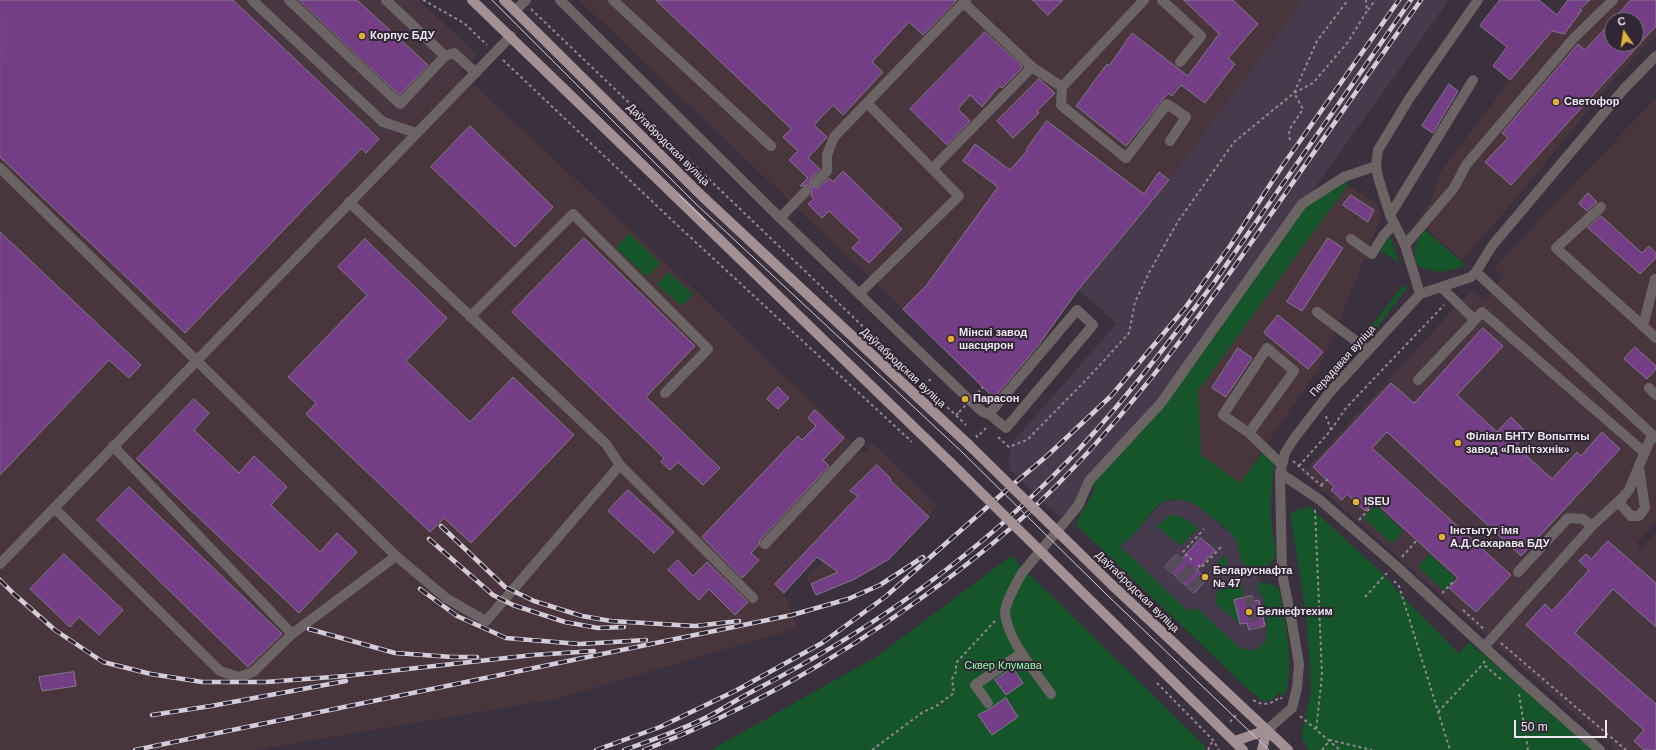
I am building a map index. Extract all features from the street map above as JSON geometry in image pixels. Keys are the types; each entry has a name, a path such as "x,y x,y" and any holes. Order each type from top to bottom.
{"main road":[{"path":"472,0 511,36 951,463 1222,731 1235,746 1243,750"},
{"name":"Даўгабродская вуліца","path":"504,0 703,196 968,445 1112,585 1288,750"},
{"path":"1262,750 1266,730"},
{"name":"Перадавая вуліца","path":"1235,746 1266,730"}],"street":[{"path":"252,0 383,122 416,133"},
{"path":"289,0 400,104 445,56 454,53 476,73"},
{"path":"386,0 445,56"},
{"path":"560,0 859,294 978,408 989,414 1006,428 1093,325 1077,310 989,414"},
{"path":"613,0 771,146"},
{"path":"1144,0 1062,87 1061,105 1126,158 1167,104 1186,117 1170,141"},
{"path":"1162,0 1201,36 1180,62"},
{"path":"1478,0 1410,99 1378,150 1376,166 1378,177 1392,219 1405,245 1420,294 1471,277 1476,272 1492,246 1623,90 1656,56"},
{"path":"1405,245 1454,188 1466,165 1527,93 1573,39 1613,0"},
{"path":"515,11 525,1"},
{"path":"816,182 827,171 827,155 834,137 965,1 1032,67 1062,87"},
{"path":"0,564 511,36"},
{"path":"932,169 1032,67"},
{"path":"1351,239 1372,254 1473,80"},
{"path":"859,294 960,196 867,103"},
{"path":"1051,694 1022,653 1009,631 1005,610 1016,583 1022,573 1078,506 1089,481 1161,403 1302,204 1344,177 1376,166"},
{"path":"0,168 396,556 446,598 486,621 620,466"},
{"path":"780,218 806,191"},
{"path":"349,202 606,444 620,466 752,598"},
{"path":"1601,206 1556,248 1656,338"},
{"path":"470,317 573,214 708,349 666,393"},
{"path":"1476,272 1654,437 1645,453 1629,490 1592,526 1484,647"},
{"path":"1643,326 1655,279"},
{"path":"1441,287 1474,320"},
{"name":"Перадавая вуліца","path":"1266,730 1292,708 1297,688 1299,664 1282,573 1281,468 1285,453 1293,440 1326,397 1420,294"},
{"path":"1317,312 1368,350"},
{"path":"1418,380 1482,312 1645,453"},
{"path":"1249,433 1294,371 1267,348 1223,415 1249,433 1281,468 1395,565 1517,678 1600,750"},
{"path":"765,544 860,442"},
{"path":"113,446 292,634"},
{"path":"1623,497 1620,504 1631,516 1638,516 1645,508 1639,468"},
{"path":"54,508 220,671 239,677 253,672 292,634 396,556"},
{"path":"1518,572 1568,518 1583,519 1592,526"},
{"path":"988,703 975,685 1022,653"}],"path":[{"path":"423,0 464,23 676,224 914,444"},
{"path":"1294,93 1317,41 1348,0"},
{"path":"1366,0 1367,11"},
{"path":"995,434 1009,447 1027,440 1129,333 1135,302 1150,271 1177,224 1234,142 1294,93 1313,83 1348,42 1375,0"},
{"path":"525,1 966,425"},
{"path":"1290,140 1289,130 1303,109 1294,93"},
{"path":"1299,466 1330,430 1346,408 1451,297"},
{"path":"956,415 983,387"},
{"path":"972,431 977,437"},
{"path":"1285,453 1321,485 1329,478"},
{"path":"1320,500 1314,515 1322,674 1316,731 1330,740 1340,750"},
{"path":"1364,524 1359,520 1370,508 1369,506"},
{"path":"1192,560 1184,552 1196,541 1204,529"},
{"path":"1408,562 1402,557 1417,540"},
{"path":"1198,565 1201,568 1221,546"},
{"path":"1365,597 1386,573"},
{"path":"1437,588 1442,593 1454,581 1455,582"},
{"path":"1399,586 1450,750"},
{"path":"1459,608 1626,750"},
{"path":"872,750 924,712 935,707 954,693 952,679 956,672 956,663 1005,610"},
{"path":"1438,712 1484,663"},
{"path":"1517,678 1528,750"},
{"path":"1208,750 1213,740 1251,699 1258,704 1266,705 1274,702 1280,697"},
{"path":"1322,750 1330,740"},
{"path":"1330,740 1372,750"}],"shaded area":[{"path":"0,0 233,0 379,139 375,144 382,151 460,72 681,277 864,453 872,443 937,505 929,517 890,559 855,579 816,595 807,577 865,518 903,492 891,479 784,593 798,628 556,699 255,750 0,750"},
{"path":"233,0 419,0 477,55 382,151 374,144 379,139"},
{"name":"Мінскі завод шасцярон","path":"579,0 1303,0 1169,180 1078,290 1021,369 1019,366 1013,373 1016,377 995,400 903,309"},
{"path":"1303,0 1449,0 1161,403 1089,481 1078,506 1059,517 1009,469 1010,445 1117,323 1078,290 1169,180"},
{"path":"1590,0 1656,0 1656,35 1644,48 1644,12 1604,12 1604,52 1640,52 1614,79 1513,202 1462,260 1422,224 1419,219 1432,199 1439,174 1510,80 1552,31 1582,10"},
{"path":"1656,98 1656,521 1637,542 1584,495 1638,434 1483,300 1504,276 1494,268"},
{"path":"1348,185 1377,204 1381,217 1337,327 1317,371 1240,483 1201,455 1198,391"},
{"path":"1472,289 1638,434 1584,495 1637,542 1640,550 1656,565 1656,750 1615,750 1303,473"},
{"name":"Беларуснафта № 47","path":"1181,499 1202,509 1232,535 1237,543 1242,563 1246,568 1256,572 1262,582 1258,584 1263,595 1267,630 1266,641 1255,651 1240,648 1197,608 1188,611 1120,546 1161,504"},
{"path":"1656,532 1656,565 1640,550"}],"green space":[{"path":"1344,177 1348,185 1198,391 1201,455 1240,483 1265,449 1276,458 1271,502 1272,529 1276,549 1274,559 1264,568 1256,572 1245,566 1241,560 1234,537 1221,524 1199,508 1186,501 1180,500 1166,501 1160,504 1138,530 1120,546 1188,611 1197,608 1240,648 1255,651 1266,641 1267,628 1265,605 1257,588 1258,584 1266,583 1279,588 1288,642 1288,684 1285,697 1280,692 1272,700 1263,701 1249,690 1075,524 1095,489 1089,481 1161,403 1302,204"},
{"path":"1424,229 1465,265 1453,270 1435,271 1418,265 1415,251 1417,242"},
{"path":"629,233 660,263 647,277 616,248"},
{"path":"1388,237 1391,238 1399,263 1381,251"},
{"path":"668,272 693,294 682,306 657,285"},
{"path":"1403,285 1407,288 1368,339 1364,336"},
{"path":"1375,505 1403,531 1392,544 1363,518"},
{"path":"1310,507 1381,572 1459,654 1469,642 1593,750 1309,750 1302,739 1303,726 1311,693 1307,621 1290,513"},
{"path":"1170,515 1181,517 1198,528 1181,546 1156,526"},
{"path":"1225,554 1229,570 1224,576 1218,575 1212,569"},
{"path":"1429,554 1455,578 1444,591 1418,567"},
{"name":"Сквер Клумава","path":"1011,556 1205,746 1206,750 711,750 876,657"},
{"path":"1242,584 1243,598 1234,600 1240,624 1217,605 1215,599 1219,590"}],"building":[{"path":"0,0 233,0 379,139 366,153 362,148 185,333 0,157"},
{"path":"299,0 357,0 428,65 400,95"},
{"path":"656,0 957,0 923,35 909,22 872,62 883,72 843,115 833,105 814,125 827,137 808,158 820,169 810,180 811,186 818,188 829,178 833,182 843,171 902,229 869,263 852,248 860,240 829,211 822,218 808,204 814,199 811,196 812,189 808,185 800,186 808,178 789,160 798,151 783,137 791,129"},
{"path":"1033,0 1063,0 1048,15"},
{"path":"1184,0 1233,0 1258,24 1228,58 1235,64 1205,103 1181,85 1172,96 1168,93 1126,146 1076,106 1107,64 1109,66 1132,33 1188,76 1219,34"},
{"path":"1500,0 1539,0 1557,15 1568,0 1590,0 1580,9 1582,10 1564,34 1552,31 1510,80 1493,66 1507,47 1480,26"},
{"name":"Светофор","path":"1631,0 1656,0 1656,26 1644,39 1644,12 1620,12"},
{"name":"Светофор","path":"1604,30 1604,52 1632,52 1511,185 1485,162 1508,138 1502,133 1578,44 1585,50"},
{"path":"985,32 1023,67 1002,88 999,86 982,107 970,95 958,109 970,121 947,145 910,109"},
{"path":"1039,79 1055,93 1037,111 1039,113 1013,138 997,121"},
{"path":"1449,84 1458,91 1433,133 1422,126"},
{"path":"1047,121 1144,194 1159,172 1169,180 1078,290 1038,346 994,398 903,309 926,286 998,187 963,161 975,144 1010,170 1027,151 1026,150"},
{"path":"470,126 553,207 515,247 431,167"},
{"path":"1588,193 1597,202 1587,211 1579,204"},
{"path":"1351,195 1374,210 1368,222 1343,205"},
{"path":"1601,216 1642,253 1649,246 1656,253 1656,258 1640,274 1588,228"},
{"path":"0,232 141,365 129,378 109,360 0,475"},
{"path":"584,238 695,346 646,397 720,468 703,485 678,462 670,470 661,462 664,458 512,312"},
{"path":"1328,238 1343,248 1302,311 1287,302"},
{"path":"365,239 447,318 406,361 470,422 513,377 574,435 471,543 444,518 430,532 306,414 316,403 288,377 367,295 338,267"},
{"path":"1278,315 1323,352 1308,369 1264,333"},
{"name":"Філіял БНТУ Вопытны завод «Палітэхнік»","path":"1483,328 1503,346 1457,395 1497,432 1511,417 1527,433 1516,446 1552,479 1577,452 1581,456 1602,432 1620,449 1521,556 1387,432 1372,448 1511,575 1476,612 1449,588 1458,578 1374,501 1365,511 1347,494 1342,500 1331,490 1334,487 1313,467 1391,383 1414,403"},
{"path":"1635,347 1656,366 1656,369 1647,379 1624,359"},
{"path":"1238,348 1252,358 1226,397 1212,388"},
{"path":"778,387 789,398 778,409 767,399"},
{"path":"194,399 209,413 194,430 239,473 254,456 287,487 271,505 320,552 337,533 357,552 299,613 137,459"},
{"path":"815,410 844,438 823,460 829,466 760,540 759,545 751,553 759,560 742,578 702,537 798,436 802,440 816,426 808,418"},
{"path":"877,465 891,479 890,480 929,517 889,559 855,579 816,595 811,584 838,572 817,557 784,593 775,584 858,496 850,491"},
{"path":"129,487 282,634 248,667 97,520"},
{"path":"628,490 674,532 654,553 608,511"},
{"path":"1201,538 1215,550 1197,570 1207,579 1194,593 1165,566 1177,554 1182,558"},
{"path":"1608,541 1656,583 1656,627 1613,589 1575,633 1656,704 1656,750 1644,750 1634,741 1644,730 1526,625 1545,604 1552,611 1589,570 1579,561 1586,554 1591,559"},
{"path":"64,554 123,610 99,635 79,617 70,627 30,589"},
{"path":"678,560 693,576 707,562 748,602 735,615 709,589 699,600 668,570"},
{"name":"Белнефтехим","path":"1252,596 1253,601 1259,600 1265,626 1249,630 1247,623 1240,624 1234,600"},
{"path":"1013,668 1023,683 1006,695 995,680"},
{"path":"74,672 76,686 42,691 39,677"},
{"path":"1006,698 1018,717 992,735 978,715"}],"tunnel":[{"path":"1174,557 1203,583"},
{"path":"1167,564 1196,590"},
{"path":"1249,597 1256,628"}],"tram line":[{"path":"492,0 696,204 962,452 1105,593 1269,750"},
{"path":"679,195 705,220"}],"railway":[{"path":"596,750 660,727 737,690 822,643 885,597 1048,455 1111,396 1185,308 1230,246 1281,168 1399,0"},
{"path":"624,750 656,739 709,716 834,646 872,622 910,596 982,541 1051,478 1115,408 1213,284 1411,0"},
{"path":"644,750 681,735 752,702 787,684 855,643 956,573 990,546 1040,502 1089,451 1182,339 1211,300 1421,0"},
{"path":"441,526 505,587 534,601 582,616 611,621 695,626 739,621"},
{"path":"429,539 493,595 513,605 565,622 598,628 624,627"},
{"path":"135,750 792,615 848,599 880,585 923,557"},
{"path":"0,580 55,630 103,662 151,674 202,682 266,682 345,676 533,655 594,651"},
{"path":"420,589 457,616 506,638 580,644 646,640"},
{"path":"309,629 395,653 452,657 477,657"},
{"path":"152,715 211,706 346,681"}],"place":[{"name":"Корпус БДУ","path":"362,36"},
{"name":"Светофор","path":"1556,102"},
{"name":"Мінскі завод шасцярон","path":"951,339"},
{"name":"Парасон","path":"965,399"},
{"name":"Філіял БНТУ Вопытны завод «Палітэхнік»","path":"1458,443"},
{"name":"ISEU","path":"1356,502"},
{"name":"Інстытут імя А.Д.Сахарава БДУ","path":"1442,537"},
{"name":"Беларуснафта № 47","path":"1205,577"},
{"name":"Белнефтехим","path":"1249,612"}]}
